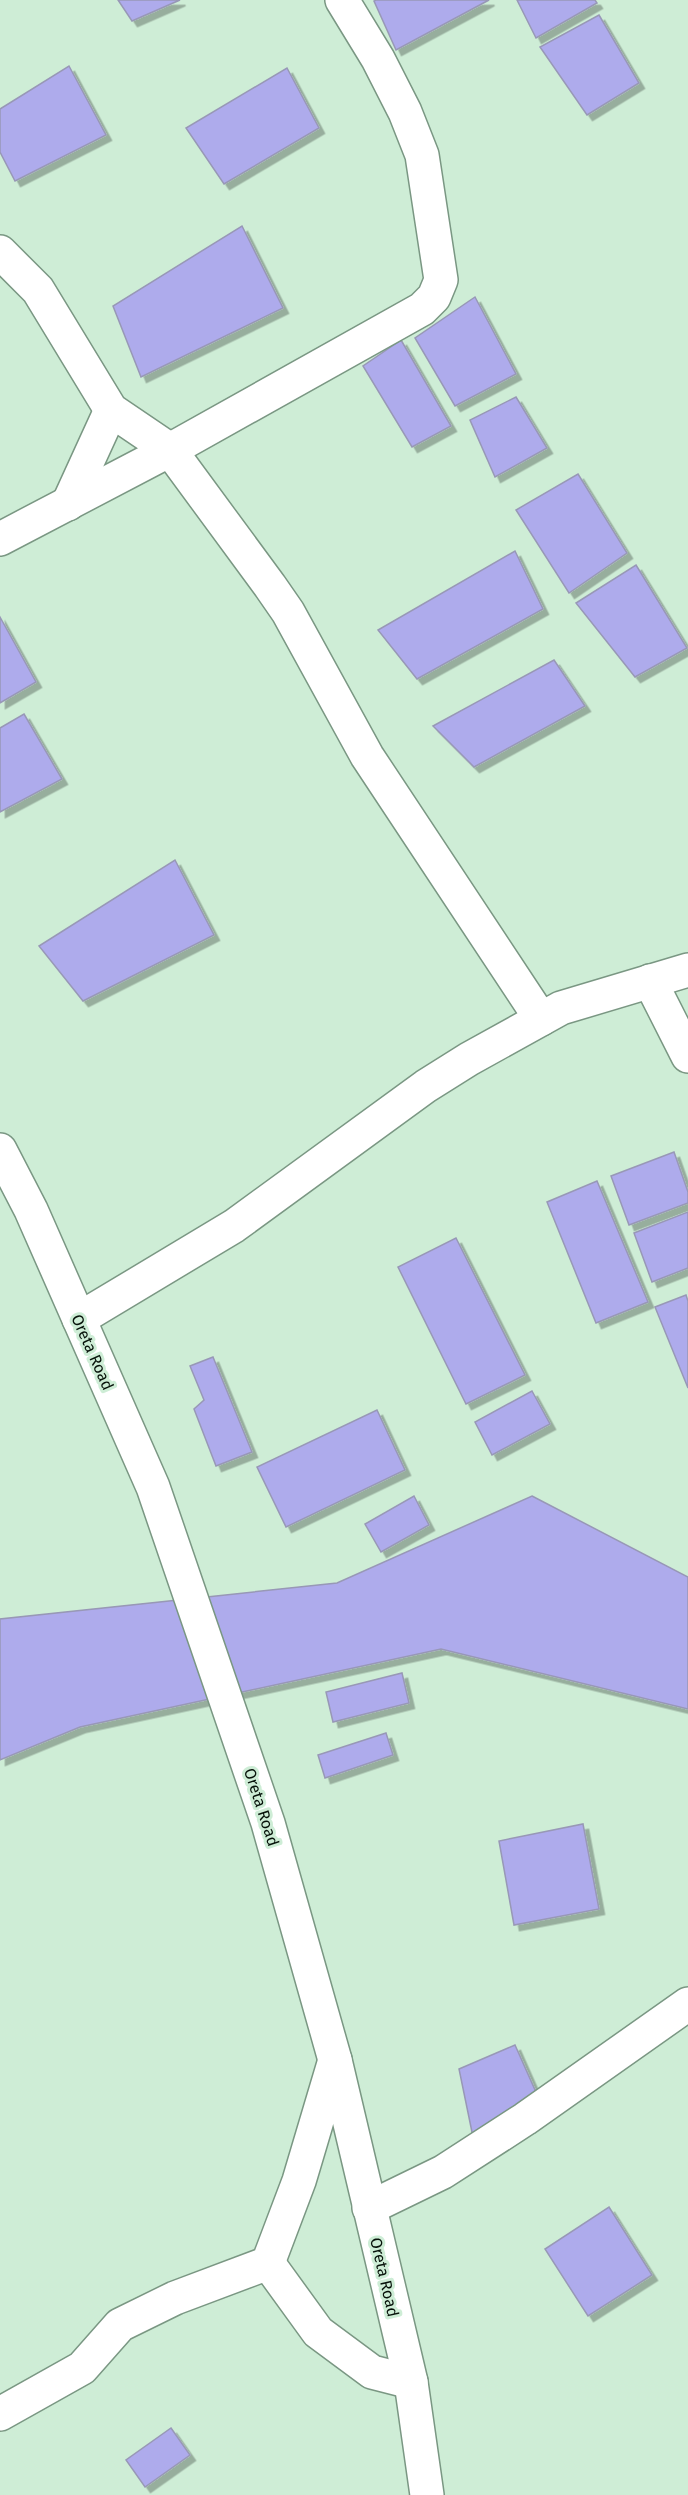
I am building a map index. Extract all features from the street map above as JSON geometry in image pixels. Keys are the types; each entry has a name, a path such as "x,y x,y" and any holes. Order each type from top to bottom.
{"street":[{"path":"0,539 170,450 422,309 434,297 441,280 423,155 405,111 378,59 342,0"},
{"path":"0,252 38,290 111,410 170,450 288,612 367,756 541,1019"},
{"path":"68,504 111,410"},
{"path":"79,1319 234,1226 426,1086 541,1019 561,1008 688,970"},
{"path":"650,981 688,1056"},
{"name":"Oreta Road","path":"0,1150 31,1210 153,1487 268,1822 335,2060 411,2382 427,2495"},
{"path":"369,2208 443,2172 525,2119 688,2004"},
{"path":"0,2414 82,2368 120,2325 175,2298 268,2263 299,2181 335,2060"},
{"path":"268,2263 318,2332 372,2372 411,2382"}],"building":[{"path":"118,0 180,0 132,21"},
{"path":"489,0 396,50 374,1"},
{"path":"517,0 595,0 597,3 536,38"},
{"path":"599,15 639,83 587,115 540,47"},
{"path":"69,66 106,135 15,181 0,152 0,109"},
{"path":"287,68 319,128 224,184 186,128"},
{"path":"242,226 283,308 141,377 113,306"},
{"path":"475,297 516,374 455,406 415,338"},
{"path":"401,340 451,426 412,447 363,366"},
{"path":"516,397 547,448 495,477 470,420"},
{"path":"578,474 627,553 569,593 516,510"},
{"path":"515,551 543,609 417,679 378,630"},
{"path":"636,565 687,648 635,677 576,603"},
{"path":"0,617 36,682 0,703"},
{"path":"554,660 585,706 474,767 433,726"},
{"path":"24,714 62,779 0,812 0,728"},
{"path":"175,860 214,935 83,1001 39,946"},
{"path":"674,1152 688,1192 688,1203 629,1225 611,1176"},
{"path":"597,1181 648,1302 596,1323 547,1202"},
{"path":"688,1212 688,1268 652,1282 634,1233"},
{"path":"456,1238 525,1375 466,1404 398,1267"},
{"path":"686,1295 688,1301 688,1388 655,1307"},
{"path":"213,1357 252,1452 216,1466 194,1409 204,1400 190,1366"},
{"path":"532,1391 550,1424 492,1455 475,1422"},
{"path":"377,1410 405,1470 286,1527 257,1467"},
{"path":"414,1496 429,1525 381,1552 365,1524"},
{"path":"532,1496 688,1577 688,1709 441,1649 80,1727 0,1760 0,1619 337,1583"},
{"path":"402,1673 409,1703 333,1722 326,1692"},
{"path":"386,1733 393,1755 325,1778 318,1755"},
{"path":"583,1824 599,1909 514,1925 499,1841"},
{"path":"515,2045 539,2099 473,2137 459,2069"},
{"path":"609,2207 652,2275 588,2316 545,2249"},
{"path":"171,2428 190,2455 145,2487 126,2460"}]}
